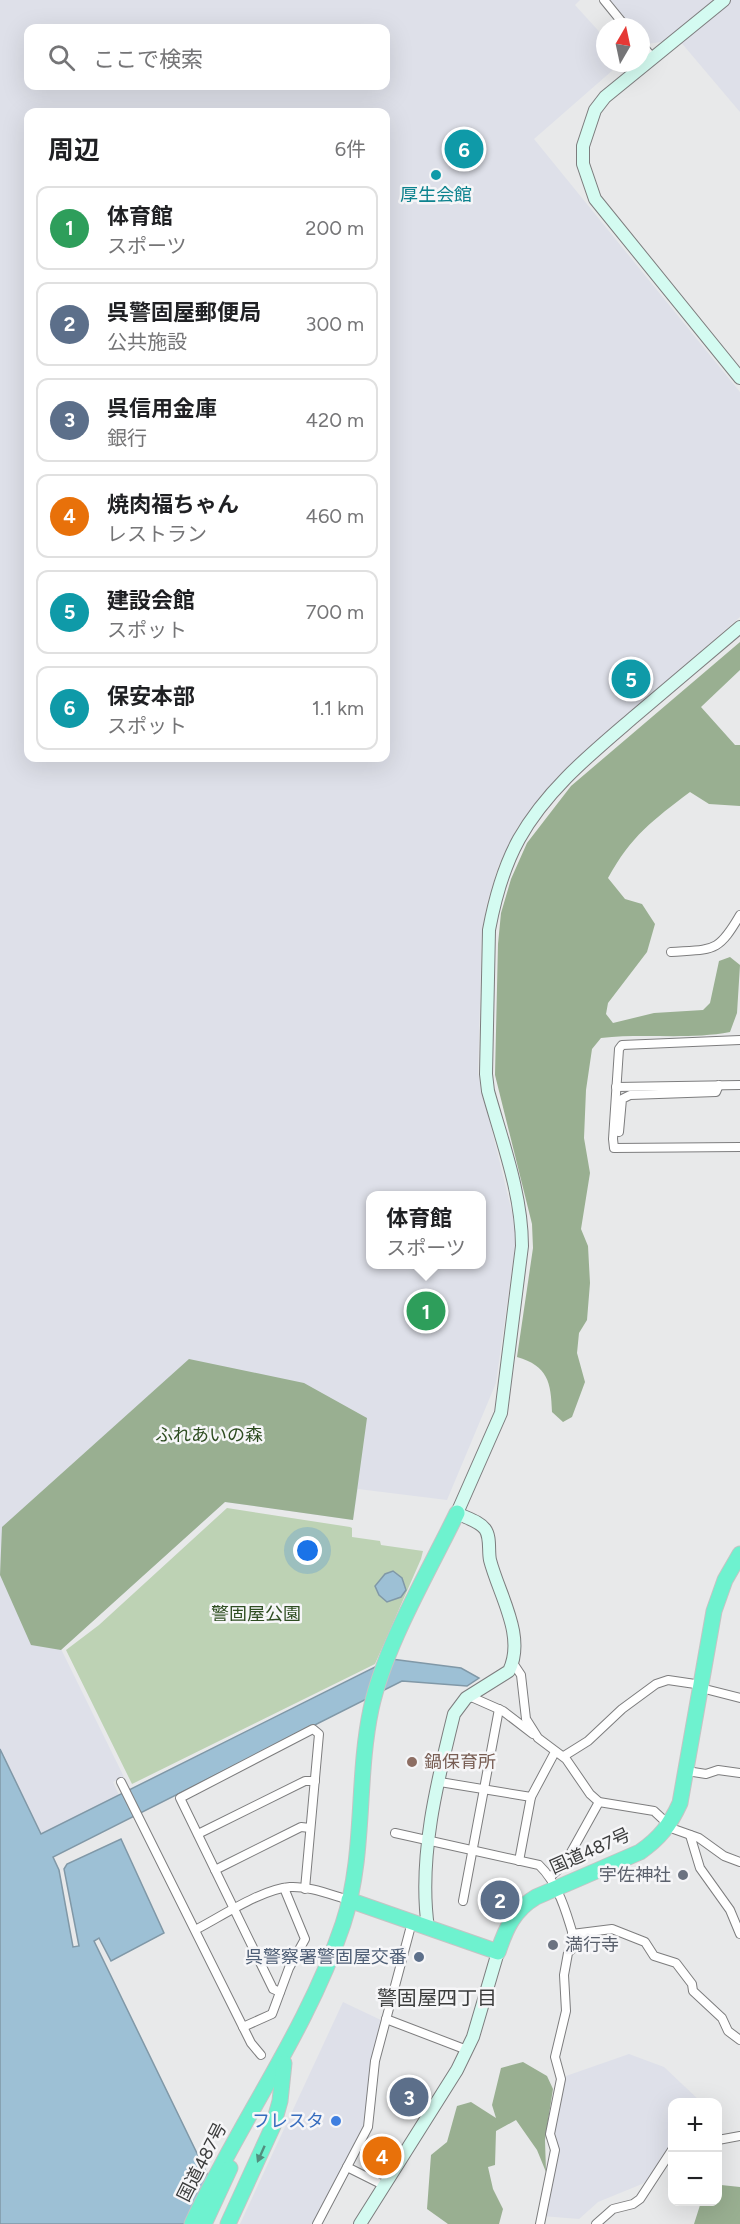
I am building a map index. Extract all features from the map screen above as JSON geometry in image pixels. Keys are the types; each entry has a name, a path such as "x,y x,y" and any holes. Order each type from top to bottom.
{"highway":[{"name":"国道487号","path":"192,2224 229,2148 284,2057 332,1956 354,1880 371,1709 391,1652 457,1514"},
{"name":"国道487号","path":"498,1952 512,1917 521,1906 553,1882 640,1852 656,1841 668,1826 680,1803 687,1771 718,1597 740,1554"},
{"path":"349,1900 498,1952"},
{"name":"国道487号","path":"228,2224 273,2126 280,2101 284,2057"},
{"path":"204,2224 284,2057"}],"street":[{"path":"604,0 619,18"},
{"path":"724,0 605,97 592,116 583,146 583,164 587,184 594,199 740,378"},
{"path":"650,54 653,58"},
{"path":"538,1738 526,1719 521,1675 513,1663 513,1632 490,1559 487,1532 480,1524 457,1514 501,1413 522,1246 522,1225 517,1195 488,1091 486,1074 489,930 503,873 519,839 539,809 565,779 740,627"},
{"path":"672,952 717,946 725,940 740,915"},
{"path":"740,1040 622,1045 619,1049 613,1139 614,1149 740,1147"},
{"path":"613,1139 618,1133 622,1098 630,1095 716,1092 719,1085"},
{"path":"616,1088 740,1085"},
{"path":"428,1928 425,1899 429,1841 454,1714 469,1696 501,1678 513,1663"},
{"path":"519,1861 531,1797 559,1754 588,1741 622,1709 656,1684 668,1680 740,1698"},
{"path":"469,1696 499,1709 559,1754 599,1802 654,1811 668,1826 740,1862"},
{"path":"463,1901 499,1709"},
{"path":"280,1992 273,1989 180,1798 313,1729 319,1734 305,1889"},
{"path":"687,1771 706,1774 718,1770 740,1773"},
{"path":"198,1834 305,1780 315,1781"},
{"path":"440,1782 531,1797"},
{"path":"123,1785 187,1916 197,1929 243,2026 261,2055"},
{"path":"553,1882 599,1802"},
{"path":"215,1870 301,1827 310,1828"},
{"path":"395,1833 539,1865 553,1882 576,1945 568,1953 564,1975 566,2011 557,2039 555,2057 561,2079 550,2134 555,2150 540,2224"},
{"path":"690,1835 700,1868 730,1910 740,1934"},
{"path":"197,1929 284,1888 305,1889 349,1900"},
{"path":"243,2026 272,2014 289,1968 305,1939 284,1888"},
{"path":"317,2224 368,2127 375,2061 412,1922"},
{"path":"572,1934 612,1929 645,1942 654,1956 676,1963 692,1984 693,1991 722,2018 728,2031 740,2040"},
{"path":"360,2224 457,2070 467,2050 498,1952"},
{"path":"386,2019 467,2050"},
{"path":"722,2139 740,2136"},
{"path":"596,2224 607,2213 640,2199 671,2152"},
{"path":"347,2167 383,2185"},
{"path":"607,2213 608,2224"}],"shaded area":[{"path":"0,0 580,0 575,5 596,28 596,72 611,72 534,139 740,392 740,617 563,771 542,794 517,828 498,867 487,903 482,931 478,1073 517,1233 496,1383 447,1500 358,1489 353,1520 225,1502 61,1649 124,1777 113,1782 119,1795 41,1834 0,1749"},
{"path":"610,0 740,0 740,112 674,34 661,42 650,44 650,18 625,18"},
{"path":"343,2002 383,2021 365,2128 314,2224 240,2224"},
{"path":"629,2054 664,2067 697,2098 668,2098 668,2157 660,2170 642,2184 598,2202 579,2219 542,2216 550,2178 559,2095 566,2076"}],"green space":[{"path":"740,642 740,670 701,707 735,745 740,745 740,806 709,804 690,792 644,830 617,863 608,878 625,899 642,904 655,924 647,952 608,1003 606,1014 613,1023 654,1013 703,1010 710,1003 719,961 730,957 740,965 737,1013 730,1032 699,1036 601,1038 592,1049 586,1090 584,1138 590,1173 581,1229 588,1246 590,1283 587,1320 579,1333 577,1353 585,1382 572,1417 563,1422 552,1412 546,1377 535,1365 517,1357 533,1248 532,1224 495,1075 498,944 501,913 511,879 527,843 571,786"},
{"name":"ふれあいの森","path":"189,1359 304,1383 367,1418 353,1520 225,1502 61,1650 31,1645 0,1575 2,1527"},
{"name":"警固屋公園","path":"227,1508 350,1527 352,1537 380,1541 381,1545 423,1551 375,1664 132,1784 66,1650 99,1625"},
{"path":"523,2062 547,2076 553,2089 545,2140 546,2172 537,2150 516,2120 496,2131 495,2165 488,2167 493,2189 503,2209 499,2224 448,2224 427,2209 431,2155 447,2142 457,2106 471,2102 496,2118 492,2105 501,2068"},
{"path":"722,2185 740,2187 740,2224 694,2224 700,2206 722,2206"}],"water":[{"path":"393,1571 402,1578 406,1590 401,1597 387,1602 379,1595 375,1586 385,1574"},
{"path":"391,1659 461,1668 479,1678 467,1686 402,1681 53,1857 59,1870 73,1947 79,1946 64,1869 67,1864 121,1839 164,1933 111,1961 99,1938 94,1941 208,2176 184,2224 0,2224 0,1749 41,1834"}],"place":[{"name":"保安本部","path":"464,149"},
{"name":"厚生会館","path":"436,175"},
{"name":"建設会館","path":"631,679"},
{"name":"体育館","path":"426,1311"},
{"name":"鍋保育所","path":"412,1762"},
{"name":"宇佐神社","path":"683,1875"},
{"name":"呉警固屋郵便局","path":"500,1900"},
{"name":"満行寺","path":"553,1945"},
{"name":"呉警察署警固屋交番","path":"419,1957"},
{"name":"呉信用金庫","path":"409,2097"},
{"name":"フレスタ","path":"336,2121"},
{"name":"焼肉福ちゃん","path":"382,2156"}],"district":[{"name":"警固屋四丁目","path":"437,1998"}]}
